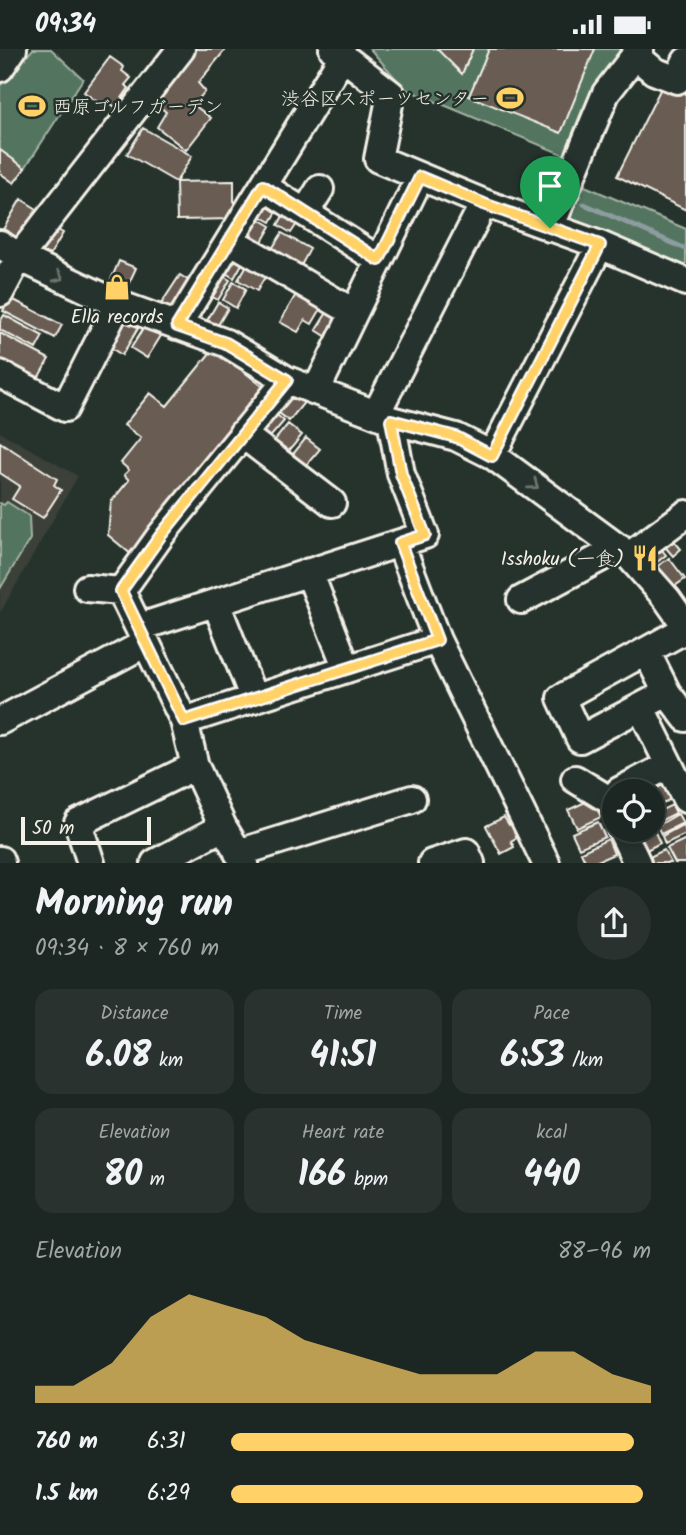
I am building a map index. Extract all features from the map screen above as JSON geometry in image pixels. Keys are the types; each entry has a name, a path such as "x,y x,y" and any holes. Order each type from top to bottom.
{"street":[{"path":"0,293 9,250 181,49"},
{"path":"550,228 606,93 638,52 654,71 677,81 686,59 670,49"},
{"path":"177,326 263,186 338,52 391,94 378,159 484,204 600,245 686,282"},
{"path":"316,391 420,177"},
{"path":"263,186 379,260"},
{"path":"305,213 320,189"},
{"path":"0,721 143,635 216,603 425,535 401,474 383,417 484,204"},
{"path":"230,240 353,312"},
{"path":"492,456 600,245"},
{"path":"9,250 118,305 226,343 287,380 383,417 456,437 492,456 676,592 686,628 561,698 579,739 667,693"},
{"path":"0,373 65,408 118,305"},
{"path":"121,591 161,535 287,380"},
{"path":"242,434 332,503"},
{"path":"521,600 624,552 686,514"},
{"path":"400,543 437,640 545,863"},
{"path":"309,572 347,669"},
{"path":"87,588 121,591"},
{"path":"121,591 184,721 195,766 223,827 242,858 412,799"},
{"path":"216,603 254,699"},
{"path":"184,721 437,640"},
{"path":"646,651 667,693 686,718"},
{"path":"641,708 686,799"},
{"path":"646,779 668,765"},
{"path":"92,863 78,823 195,766"},
{"path":"575,779 602,794"},
{"path":"155,863 223,827"},
{"path":"627,842 637,863"},
{"path":"432,863 476,853"}],"shaded area":[{"path":"0,432 78,476 0,613"}],"green space":[{"name":"西原ゴルフガーデン","path":"33,49 51,49 83,79 25,168 0,150 0,86"},
{"name":"渋谷区スポーツセンター","path":"370,49 626,49 588,108 582,110 564,155 405,89"},
{"path":"580,184 686,229 686,276 563,224"},
{"path":"7,502 29,516 30,539 0,589 0,503 4,505"}],"building":[{"path":"191,49 226,49 198,83 205,91 194,105 211,118 186,150 157,127 166,112 151,99"},
{"path":"437,49 473,49 462,74"},
{"path":"489,49 595,49 561,133 469,96"},
{"path":"110,57 124,67 122,71 131,78 125,85 129,88 122,98 125,100 118,109 107,101 103,106 84,92"},
{"path":"686,78 686,210 617,176 664,82"},
{"path":"143,128 192,156 176,182 127,154"},
{"path":"0,150 25,168 14,183 0,173"},
{"path":"234,181 234,219 177,220 176,182"},
{"path":"266,193 282,203 271,222 255,213"},
{"path":"21,199 37,209 17,243 1,233"},
{"path":"288,207 302,216 291,233 278,225"},
{"path":"252,215 271,226 259,247 240,236"},
{"path":"51,226 63,233 48,258 36,250"},
{"path":"282,233 310,249 299,269 270,252"},
{"path":"235,248 247,255 234,278 221,270"},
{"path":"252,257 270,268 257,291 238,280"},
{"path":"119,261 136,268 123,296 107,289"},
{"path":"214,271 230,280 218,300 202,291"},
{"path":"180,275 194,284 176,313 161,304"},
{"path":"233,282 246,289 236,308 223,300"},
{"path":"298,291 325,302 312,324 305,320 298,332 280,322"},
{"path":"10,298 62,325 55,338 3,311"},
{"path":"218,302 228,308 215,330 205,324"},
{"path":"331,306 347,315 332,340 316,330"},
{"path":"128,313 142,322 122,355 108,346"},
{"path":"4,315 43,336 36,349 0,330"},
{"path":"148,321 164,331 147,358 131,348"},
{"path":"0,333 49,359 37,380 0,361"},
{"path":"214,348 266,389 132,555 108,535 111,502 129,480 124,475 129,470 121,463 141,438 124,425 150,393 167,406"},
{"path":"290,387 306,400 289,421 273,408"},
{"path":"271,410 284,421 266,442 253,432"},
{"path":"288,424 302,435 284,457 270,446"},
{"path":"306,438 320,449 302,470 289,459"},
{"path":"0,442 57,479 54,485 61,490 43,518 12,499 20,486 0,473"},
{"path":"669,535 681,549 673,556 661,542"},
{"path":"655,541 666,555 648,569 637,555"},
{"path":"669,558 685,579 666,592 651,571"},
{"path":"665,789 671,799 665,802"},
{"path":"592,799 601,817 577,828 568,810"},
{"path":"672,805 676,813 665,818 665,808"},
{"path":"678,814 683,823 665,832 665,821"},
{"path":"504,817 509,825 514,822 521,835 511,841 514,847 501,854 486,826"},
{"path":"598,822 602,838 579,848 572,833"},
{"path":"684,824 686,834 665,844 665,834"},
{"path":"686,839 686,863 675,863 667,848"},
{"path":"602,842 609,842 614,854 593,863 586,863 581,852"},
{"path":"633,842 660,842 660,843 639,854"},
{"path":"664,850 671,863 642,863 641,861"}],"waterway":[{"path":"584,204 686,249"}],"place":[{"name":"渋谷区スポーツセンター","path":"510,98"},
{"name":"西原ゴルフガーデン","path":"32,106"},
{"name":"Ella records","path":"117,287"},
{"name":"Isshoku (一食)","path":"645,558"}],"route":[{"path":"420,177 550,228 600,245 492,456 456,437 391,420 401,474 425,535 400,543 437,640 184,721 121,591 161,535 287,380 226,343 177,326 263,186 379,260 420,177"}]}
